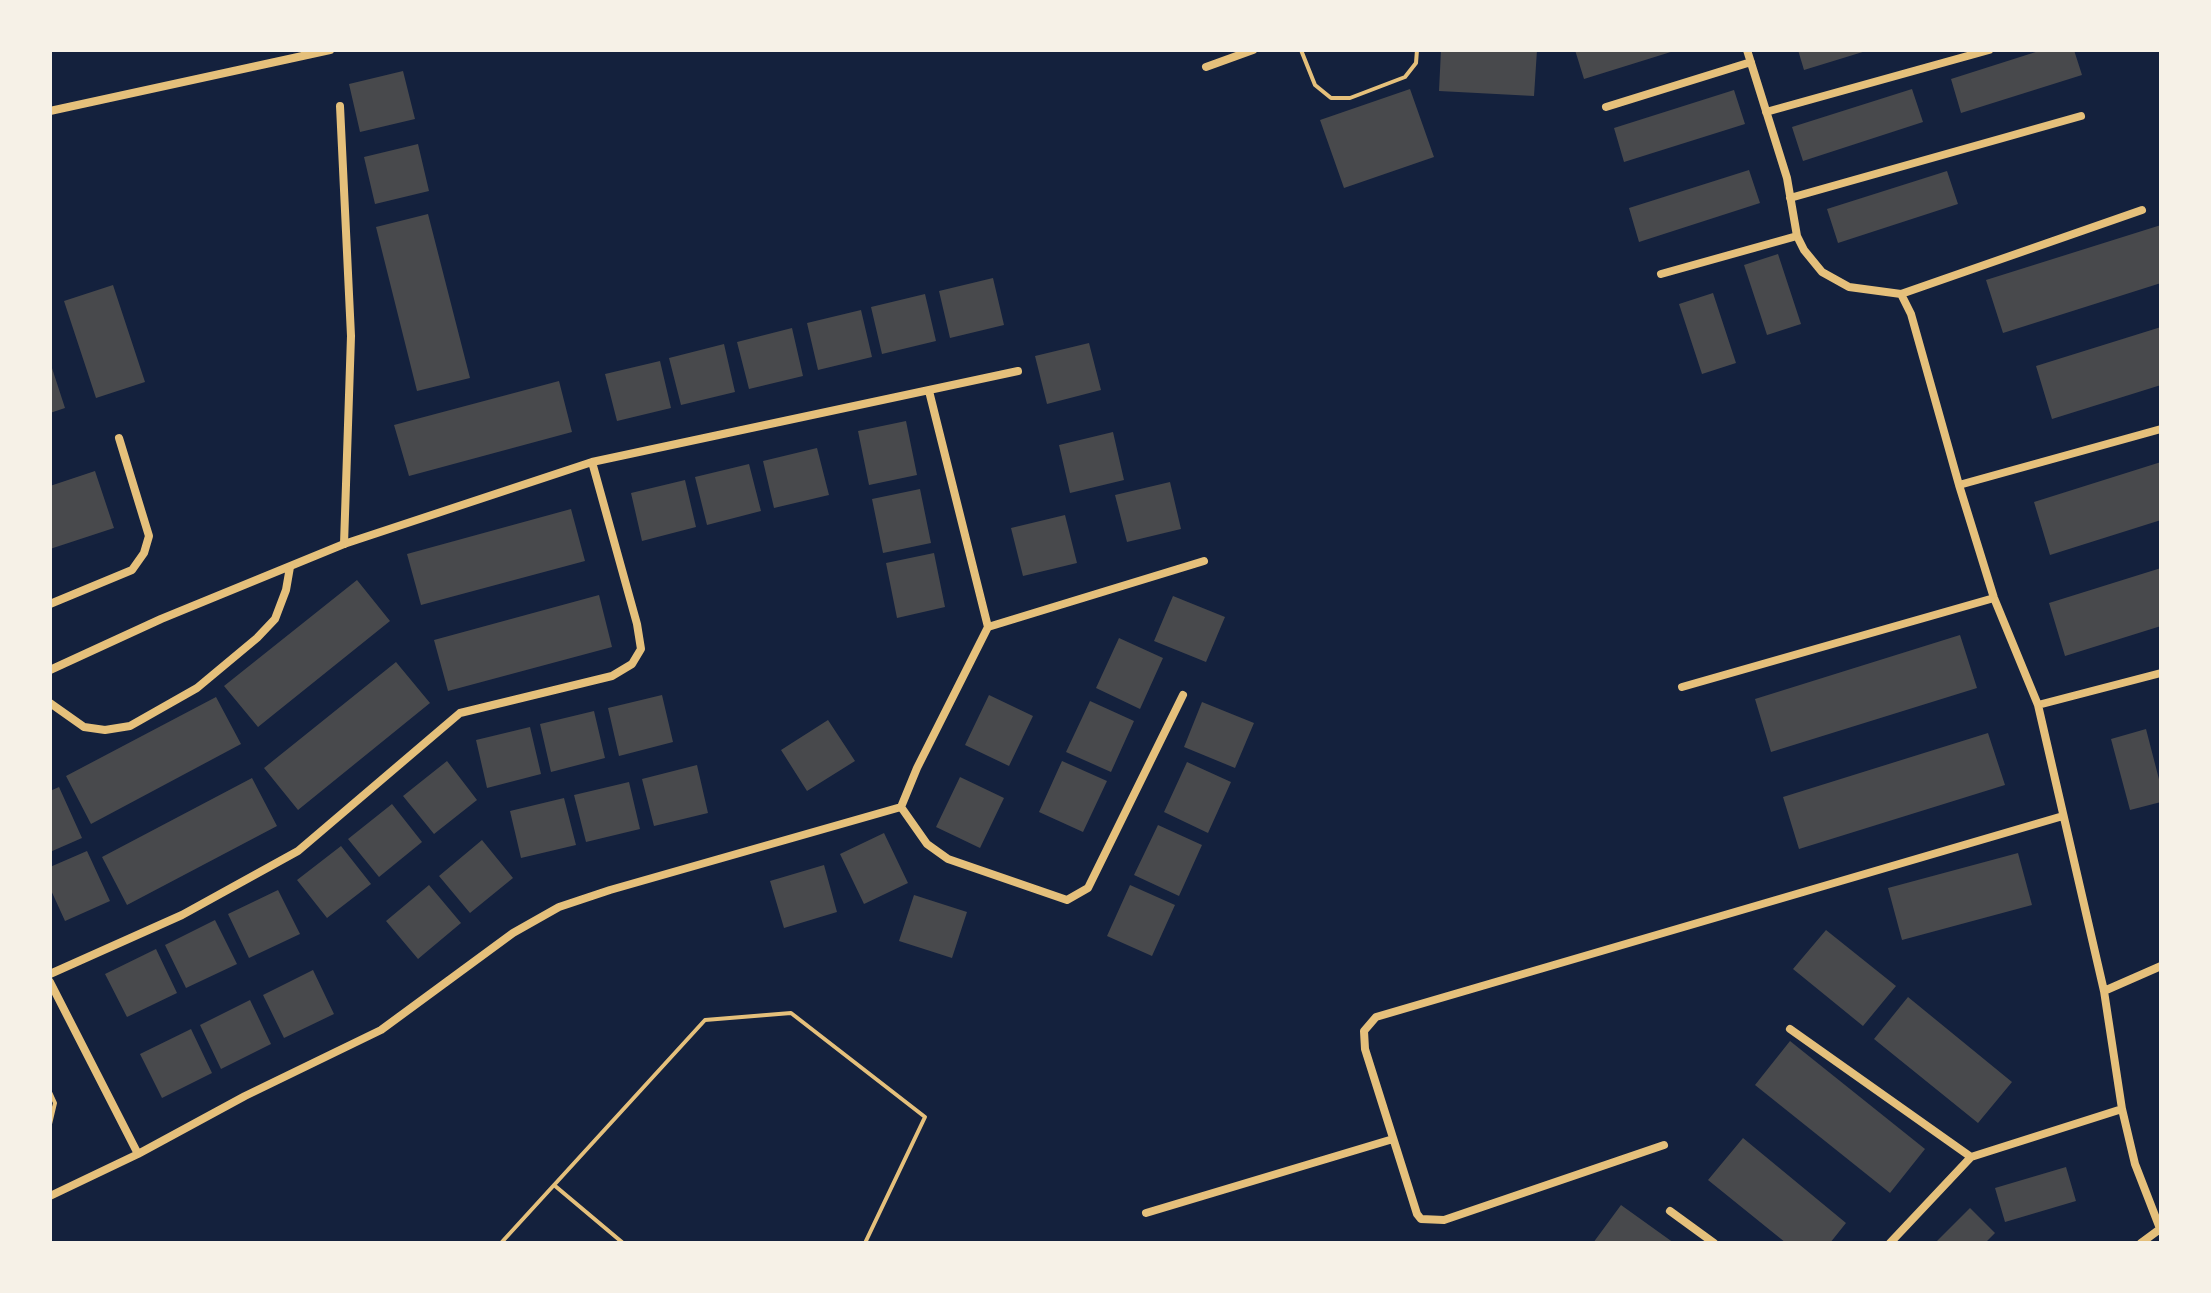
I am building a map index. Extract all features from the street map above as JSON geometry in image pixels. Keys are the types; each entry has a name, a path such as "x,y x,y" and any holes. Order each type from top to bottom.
{"street":[{"path":"50,111 330,50"},
{"path":"1206,67 1253,50"},
{"path":"1747,50 1790,198 1797,236 1822,272 1849,287 1901,294 2142,210"},
{"path":"1766,112 1954,55 1989,50"},
{"path":"1606,107 1751,62"},
{"path":"340,106 351,336 344,544"},
{"path":"1790,198 2081,116"},
{"path":"1661,274 1797,236"},
{"path":"1901,294 1911,314 1994,598 2038,705 2104,991 2122,1109 2135,1164 2160,1230 2141,1243"},
{"path":"50,670 161,619 344,544 592,462 1018,371"},
{"path":"901,807 917,768 988,627 929,391"},
{"path":"1959,485 2161,429"},
{"path":"50,604 132,570 144,553 149,536 119,438"},
{"path":"50,974 182,915 298,851 460,713 612,676 632,664 641,649 637,624 592,462"},
{"path":"988,627 1204,561"},
{"path":"50,703 84,727 105,730 130,726 197,688 257,638 275,619 286,590 290,567"},
{"path":"1682,687 1994,598"},
{"path":"2038,705 2161,673"},
{"path":"901,807 927,844 948,859 1067,900 1088,888 1183,695"},
{"path":"50,1196 381,1030 513,933 559,907 901,807"},
{"path":"1664,1145 1455,1217 1426,1220 1417,1214 1365,1049 1364,1031 1376,1017 2063,816"},
{"path":"2104,991 2161,966"},
{"path":"50,982 138,1154"},
{"path":"1790,1029 1971,1157"},
{"path":"1890,1243 1971,1157 2122,1109"},
{"path":"1146,1213 1393,1139"},
{"path":"1670,1211 1714,1243"}],"lane":[{"path":"1301,50 1315,85 1331,98 1350,98 1405,77 1416,63 1417,50"},
{"path":"501,1243 705,1020 791,1013 925,1117 865,1243"},
{"path":"50,1092 55,1103 50,1124"},
{"path":"554,1185 623,1243"}],"building":[{"path":"1441,50 1537,50 1534,96 1439,91"},
{"path":"1575,50 1673,50 1674,51 1584,79"},
{"path":"1798,50 1866,50 1866,51 1804,70"},
{"path":"2042,50 2074,50 2082,75 1961,113 1951,79"},
{"path":"403,71 415,119 360,132 349,84"},
{"path":"1410,89 1434,157 1344,188 1320,120"},
{"path":"1912,89 1923,122 1803,161 1792,127"},
{"path":"1734,90 1745,124 1624,162 1614,128"},
{"path":"418,144 429,191 375,204 364,157"},
{"path":"1749,170 1760,203 1639,242 1629,208"},
{"path":"1947,171 1958,204 1838,243 1827,209"},
{"path":"428,214 470,378 417,391 376,227"},
{"path":"2161,225 2161,283 2003,333 1986,280"},
{"path":"1778,254 1801,324 1767,335 1744,265"},
{"path":"993,278 1004,325 950,338 939,291"},
{"path":"113,285 145,382 96,398 64,301"},
{"path":"1713,293 1736,363 1702,374 1679,304"},
{"path":"925,294 936,341 882,354 871,307"},
{"path":"861,310 872,357 818,370 807,323"},
{"path":"2161,327 2161,385 2052,419 2036,366"},
{"path":"792,328 803,376 749,389 737,342"},
{"path":"1089,343 1101,390 1047,404 1035,356"},
{"path":"724,344 735,392 681,405 669,358"},
{"path":"660,361 671,408 617,421 605,374"},
{"path":"50,366 65,408 50,413"},
{"path":"559,381 572,432 409,476 394,425"},
{"path":"906,421 917,475 869,485 858,431"},
{"path":"1113,432 1124,480 1070,493 1059,445"},
{"path":"817,448 829,495 774,508 763,461"},
{"path":"2161,462 2161,520 2050,555 2034,502"},
{"path":"749,464 761,511 707,525 695,477"},
{"path":"95,471 114,528 50,549 50,486"},
{"path":"685,480 696,527 642,541 631,493"},
{"path":"1170,482 1181,529 1127,542 1115,495"},
{"path":"920,489 931,543 883,553 872,499"},
{"path":"571,509 585,561 421,605 407,554"},
{"path":"1065,515 1077,563 1023,576 1011,528"},
{"path":"934,553 945,607 897,618 886,563"},
{"path":"2161,568 2161,626 2065,656 2049,603"},
{"path":"357,580 390,621 258,727 224,686"},
{"path":"599,595 612,647 448,691 434,640"},
{"path":"1173,596 1225,617 1206,662 1154,641"},
{"path":"1960,635 1977,688 1771,752 1755,699"},
{"path":"1119,638 1163,658 1140,709 1096,688"},
{"path":"396,662 430,703 298,810 264,768"},
{"path":"662,695 673,742 619,756 608,708"},
{"path":"989,695 1033,716 1009,766 965,745"},
{"path":"216,697 241,744 91,824 66,776"},
{"path":"1090,701 1134,721 1111,772 1066,752"},
{"path":"1202,702 1254,723 1235,768 1184,747"},
{"path":"594,711 605,758 551,772 540,724"},
{"path":"828,720 855,761 807,791 781,750"},
{"path":"530,727 541,774 487,788 476,740"},
{"path":"2146,729 2161,787 2161,802 2130,810 2111,739"},
{"path":"1988,733 2005,785 1799,849 1783,797"},
{"path":"447,761 477,800 434,834 403,796"},
{"path":"1062,761 1107,781 1083,832 1039,812"},
{"path":"1187,762 1231,782 1208,833 1164,812"},
{"path":"697,765 708,813 654,826 642,779"},
{"path":"960,777 1004,798 980,848 936,827"},
{"path":"252,778 277,826 127,905 102,857"},
{"path":"629,782 640,829 586,842 574,795"},
{"path":"59,787 82,838 50,852 50,791"},
{"path":"564,798 576,845 521,858 510,811"},
{"path":"392,804 422,842 379,877 348,839"},
{"path":"1158,825 1202,845 1179,896 1134,875"},
{"path":"884,833 908,883 864,904 840,854"},
{"path":"482,840 513,878 470,913 439,876"},
{"path":"341,846 371,884 327,918 297,880"},
{"path":"87,851 110,901 65,921 50,888 50,867"},
{"path":"2018,853 2032,905 1902,940 1888,888"},
{"path":"824,865 837,912 784,928 770,881"},
{"path":"429,885 461,923 418,959 386,921"},
{"path":"1130,885 1175,905 1152,956 1107,936"},
{"path":"278,890 300,934 249,958 228,914"},
{"path":"914,895 967,912 952,958 899,941"},
{"path":"215,920 237,964 186,988 165,945"},
{"path":"1826,930 1896,986 1863,1026 1793,969"},
{"path":"156,949 177,993 127,1017 105,974"},
{"path":"313,970 334,1014 284,1038 263,995"},
{"path":"1908,997 2012,1082 1978,1123 1874,1039"},
{"path":"250,1000 271,1044 221,1069 200,1025"},
{"path":"191,1029 212,1073 162,1098 140,1054"},
{"path":"1790,1041 1925,1149 1890,1193 1755,1085"},
{"path":"1743,1138 1846,1223 1830,1243 1786,1243 1708,1180"},
{"path":"2066,1167 2076,1201 2005,1222 1995,1188"},
{"path":"1621,1205 1674,1243 1593,1243"},
{"path":"1970,1208 1995,1233 1985,1243 1935,1243"}]}
